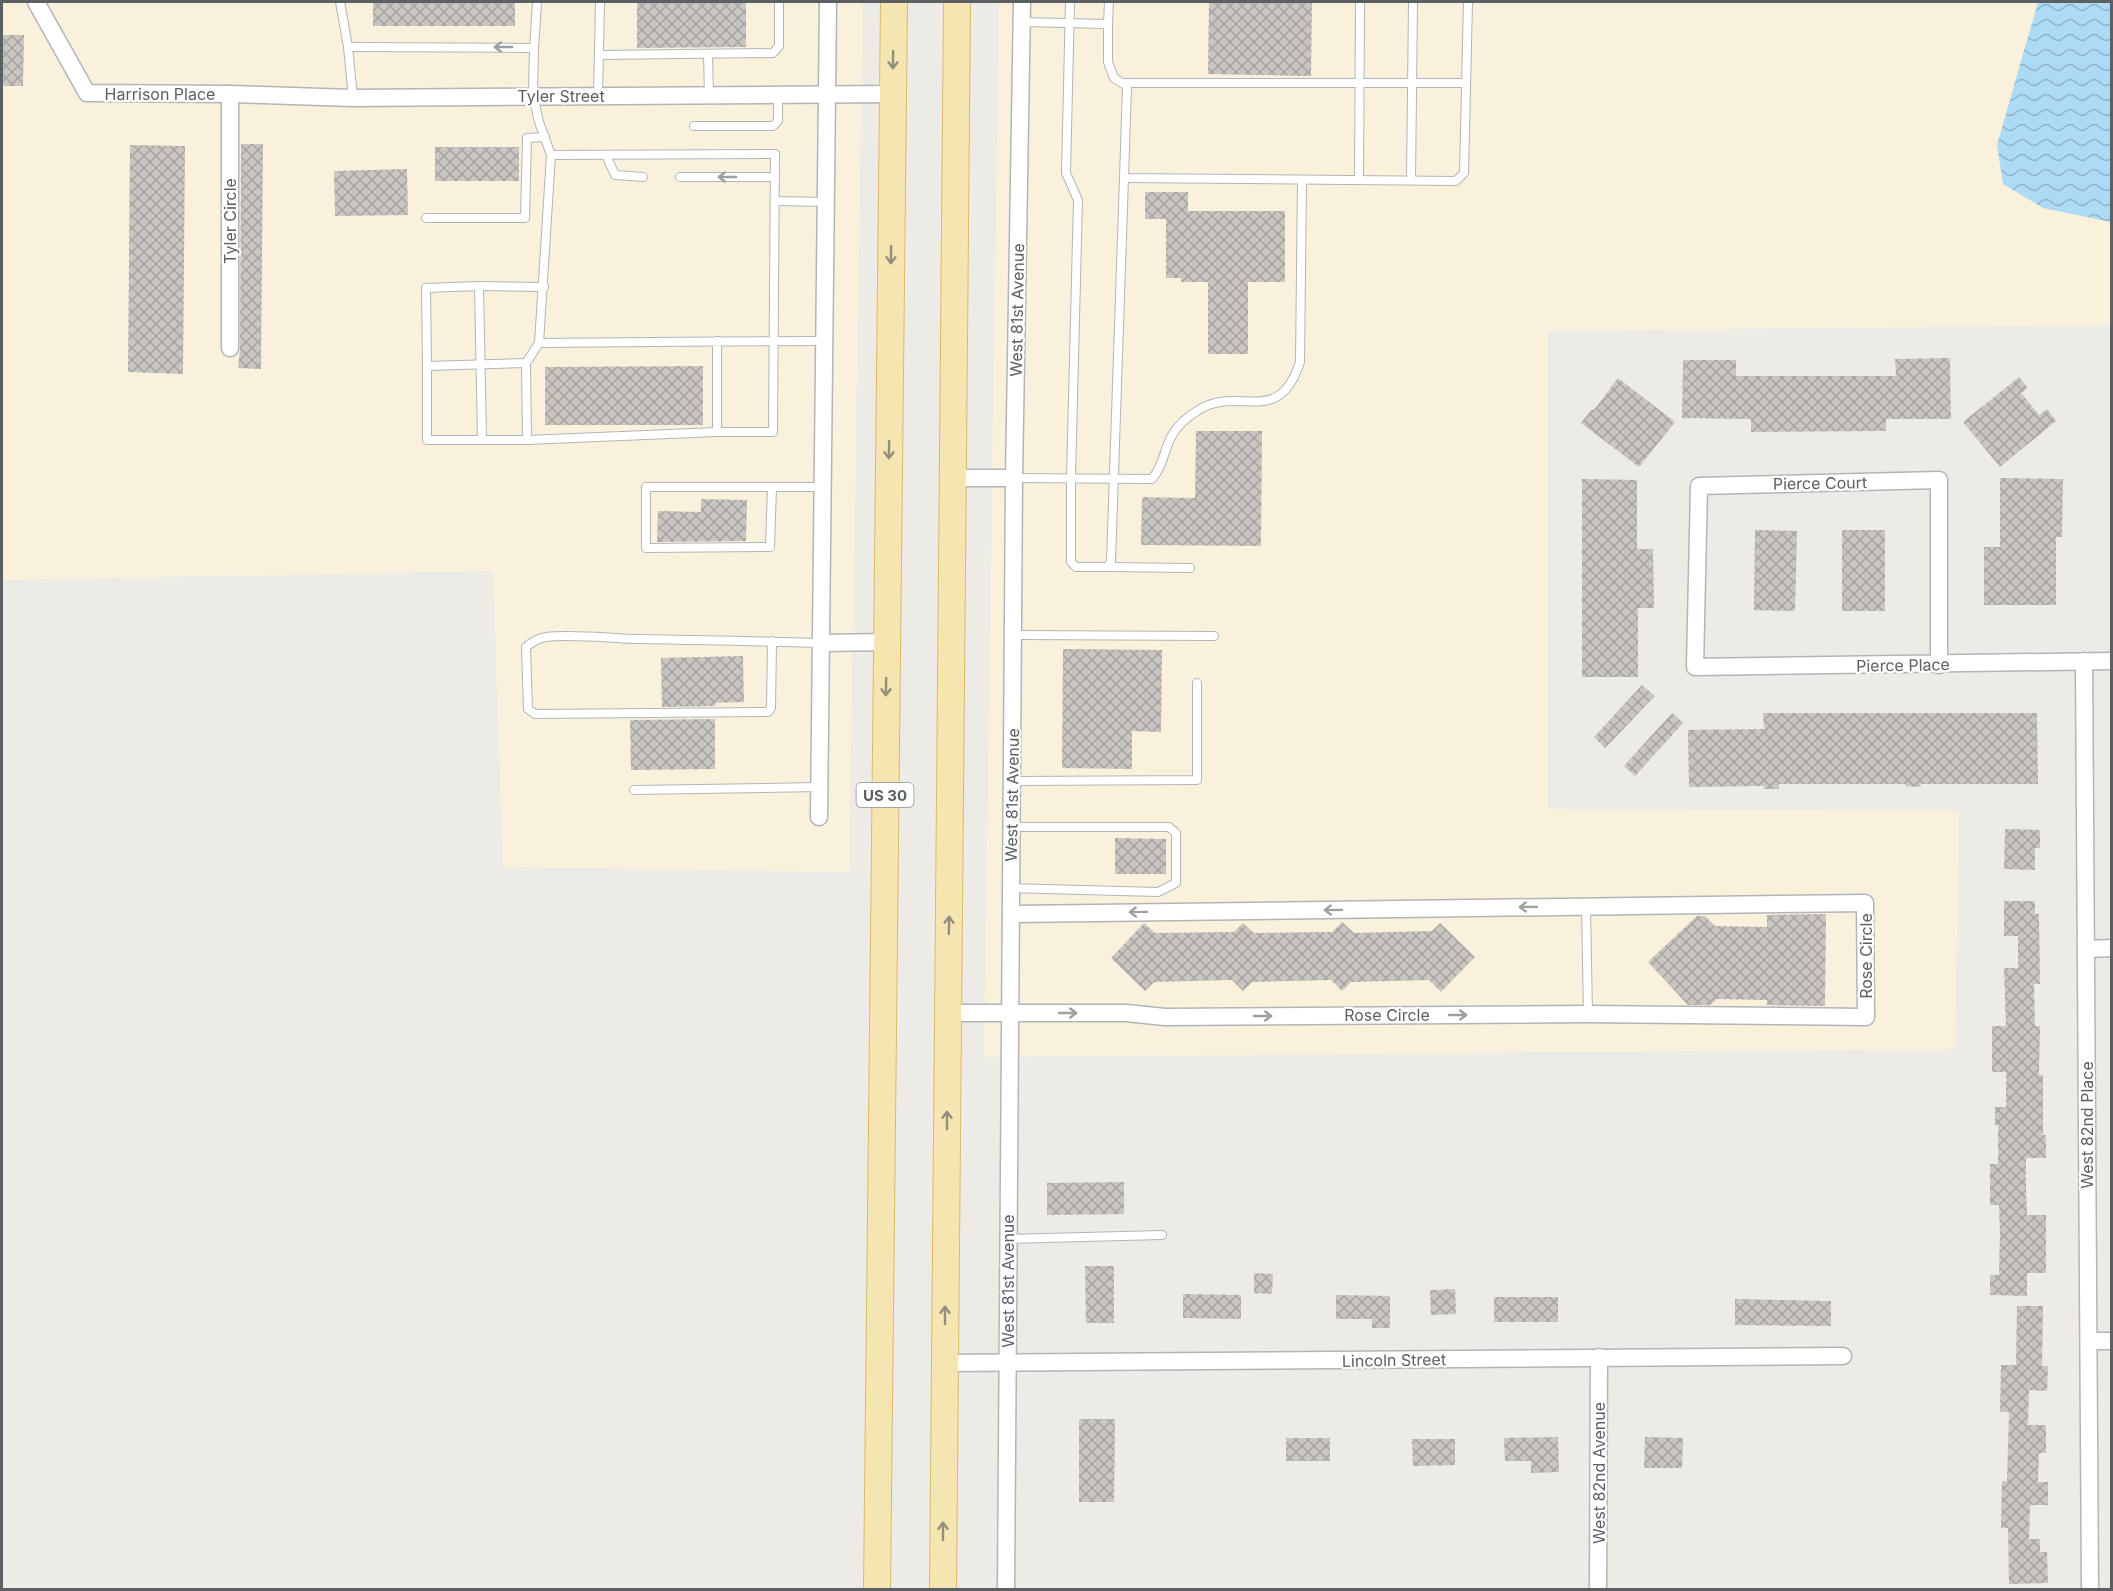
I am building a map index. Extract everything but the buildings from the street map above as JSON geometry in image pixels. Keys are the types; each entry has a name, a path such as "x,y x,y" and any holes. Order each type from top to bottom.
{"main road":[{"name":"US 30","path":"877,1590 894,2"},
{"path":"943,1590 957,2"}],"street":[{"name":"Harrison Place","path":"36,2 87,93 230,94"},
{"path":"819,817 828,2"},
{"name":"West 81st Avenue","path":"1006,1590 1014,478 1022,2"},
{"name":"Tyler Street","path":"230,94 353,98 892,94"},
{"name":"Tyler Circle","path":"230,94 230,348"},
{"path":"953,478 1014,478"},
{"name":"Pierce Court","path":"1695,667 1699,486 1939,480 1939,664"},
{"path":"822,643 886,642"},
{"name":"West 82nd Place","path":"2084,661 2090,1590"},
{"name":"Pierce Place","path":"1695,667 2112,661"},
{"name":"Rose Circle","path":"948,1013 1126,1013 1165,1017 1588,1014 1866,1017 1865,903 1011,914"},
{"path":"2086,949 2112,948"},
{"path":"2089,1341 2112,1341"},
{"name":"Lincoln Street","path":"945,1364 1843,1356"},
{"name":"West 82nd Avenue","path":"1599,1357 1599,1590"}],"lane":[{"path":"340,2 348,47 353,98"},
{"path":"527,440 526,363 539,343 551,155 539,122 533,96 537,2"},
{"path":"598,96 600,2"},
{"path":"599,55 773,53 779,46 779,2"},
{"path":"1070,2 1066,173 1078,200 1071,562 1076,567 1190,568"},
{"path":"1107,567 1111,562 1127,86 1114,78 1108,62 1109,2"},
{"path":"1359,180 1360,2"},
{"path":"1411,180 1413,2"},
{"path":"1124,178 1456,181 1464,173 1468,2"},
{"path":"1022,22 1108,24"},
{"path":"348,47 534,48"},
{"path":"708,55 709,95"},
{"path":"1123,83 1466,82"},
{"path":"694,126 773,126 778,121 778,94"},
{"path":"426,218 525,218 526,138 545,138"},
{"path":"544,286 426,288 427,440 527,440 717,432 773,432 775,154 551,155"},
{"path":"606,155 615,176 643,177"},
{"path":"680,177 775,177"},
{"path":"1014,478 1152,479 1161,468 1172,436 1185,420 1199,409 1214,402 1269,401 1283,393 1295,378 1300,362 1302,180"},
{"path":"775,201 826,202"},
{"path":"479,286 482,440"},
{"path":"717,341 717,432"},
{"path":"539,343 825,341"},
{"path":"427,366 526,363"},
{"path":"772,487 770,547 646,548 646,487 772,487 823,487"},
{"path":"1014,635 1214,636"},
{"path":"772,641 771,708 768,712 535,714 528,709 526,647 535,640 546,637 772,641 822,643"},
{"path":"1012,782 1197,780 1197,683"},
{"path":"634,790 820,787"},
{"path":"1011,888 1158,892 1176,883 1176,833 1169,827 1012,827"},
{"path":"1586,907 1588,1014"},
{"path":"1008,1239 1162,1235"}],"shaded area":[{"path":"2,2 863,2 849,872 503,867 493,571 2,580"},
{"path":"999,2 2111,2 2111,325 1548,331 1548,809 1959,811 1955,1049 984,1057"}],"water":[{"path":"2038,2 2111,2 2111,222 2043,208 2003,184 1997,145"}]}
